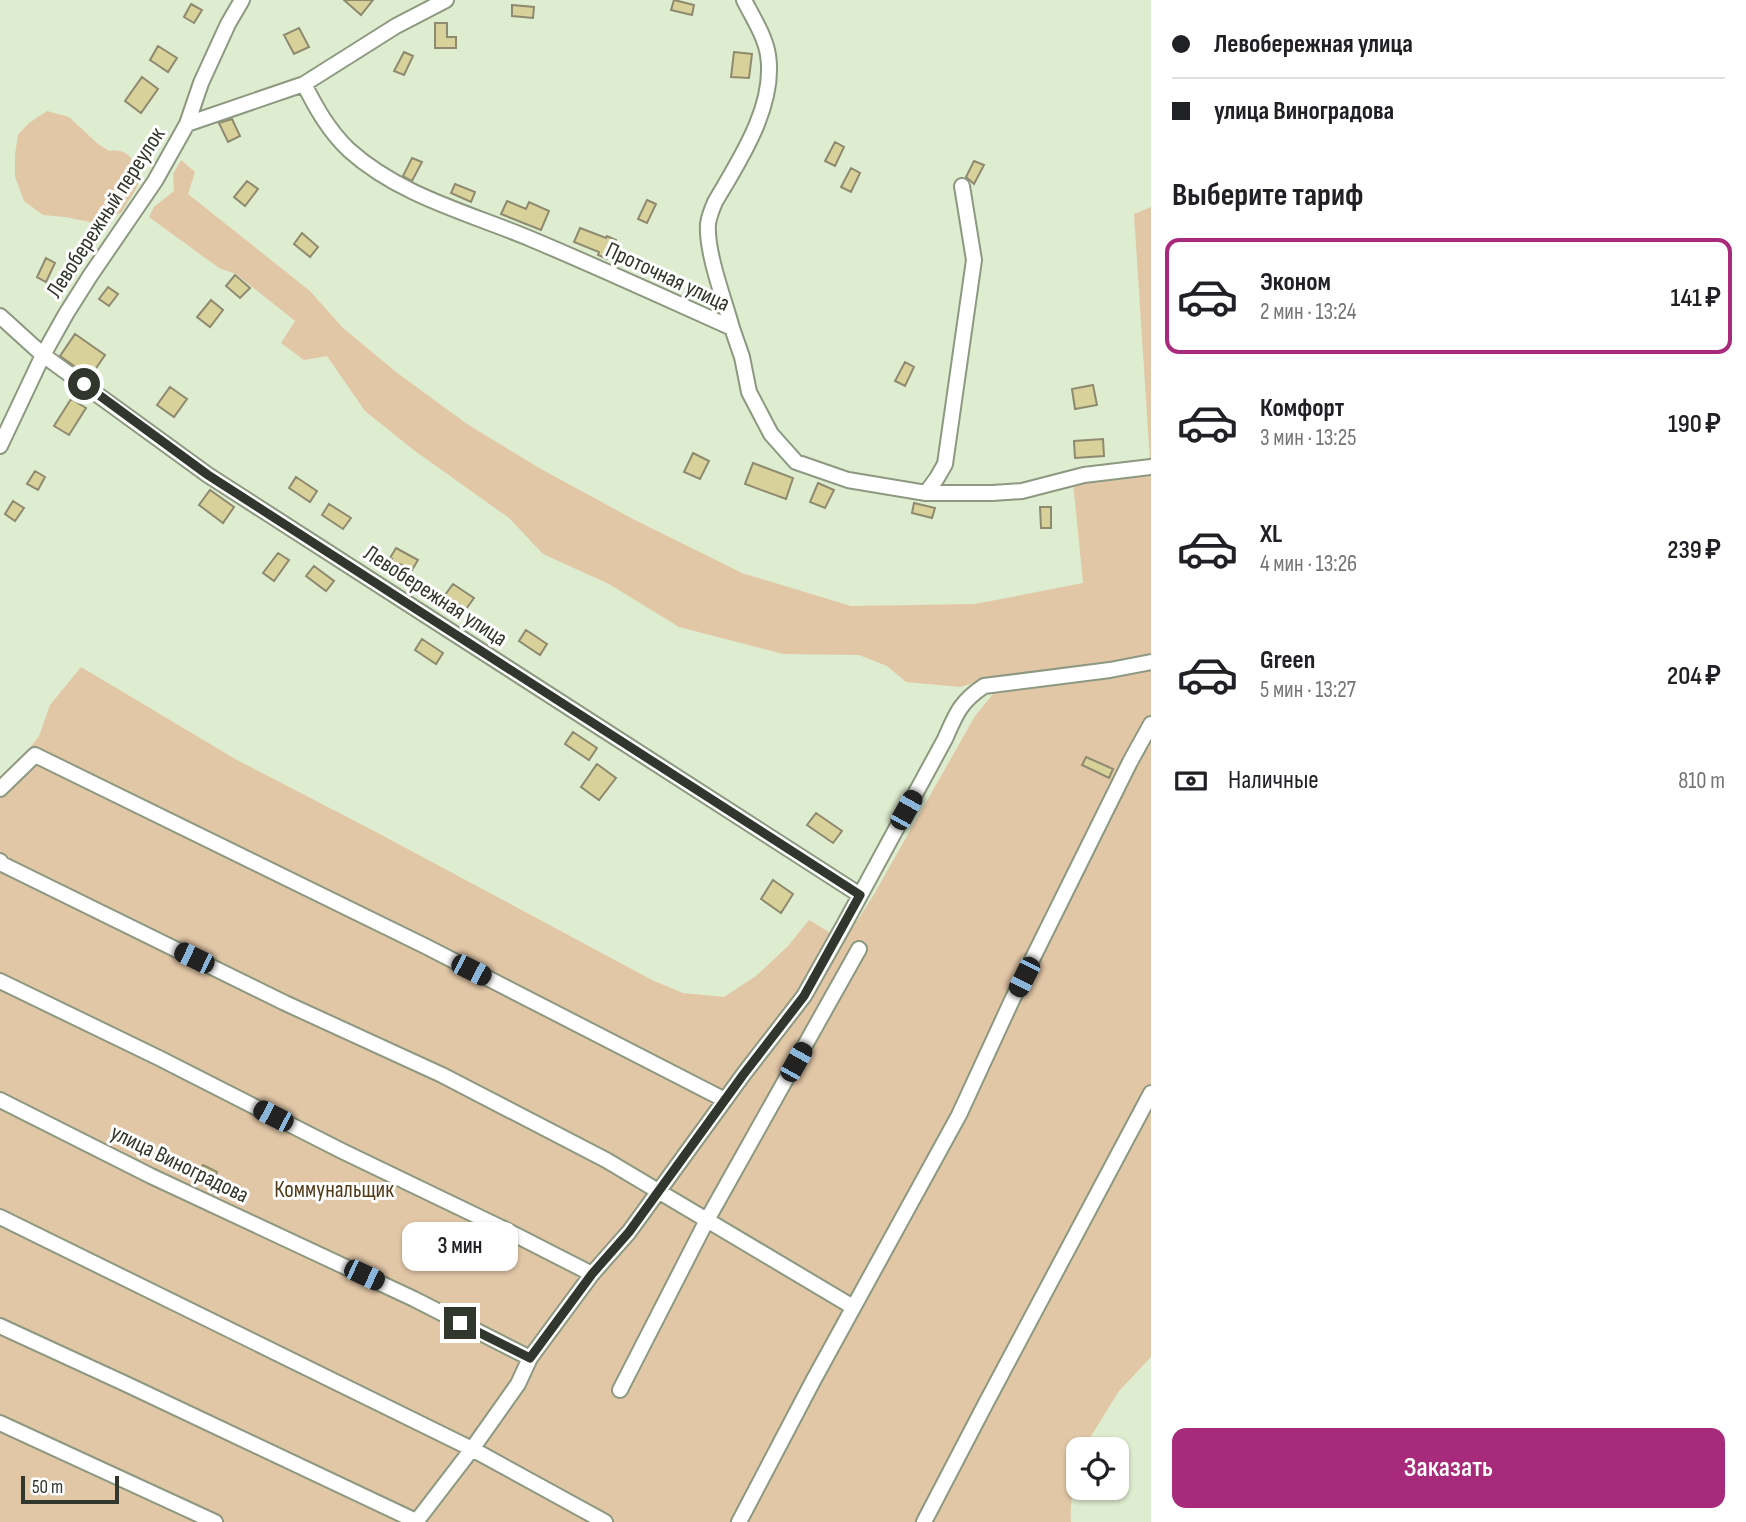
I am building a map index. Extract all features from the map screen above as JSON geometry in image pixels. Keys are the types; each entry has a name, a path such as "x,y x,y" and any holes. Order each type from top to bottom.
{"street":[{"name":"Левобережный переулок","path":"0,446 43,355 90,276 155,181 187,124 201,83 228,24 243,0"},
{"path":"187,124 304,84 396,26 446,0"},
{"path":"732,328 710,249 708,224 715,202 752,138 763,106 769,76 768,54 761,33 744,0"},
{"name":"Проточная улица","path":"304,84 322,119 348,149 387,177 418,194 530,238 732,328 742,357 749,393 771,434 796,462 848,480 926,493 1022,491 1084,475 1151,467"},
{"path":"926,493 945,464 974,260 962,186"},
{"name":"Левобережная улица","path":"0,316 43,355 208,475 860,895"},
{"path":"0,1326 417,1522 518,1384 530,1358 592,1274 629,1232 804,996 969,696 984,686 1151,662"},
{"path":"739,1522 959,1115 1013,998 1151,724"},
{"path":"0,789 35,755 425,946 725,1100"},
{"path":"0,862 285,1003 442,1075 606,1160 853,1307"},
{"path":"620,1390 707,1220 859,949"},
{"path":"0,981 592,1274"},
{"path":"925,1522 1151,1093"},
{"name":"улица Виноградова","path":"0,1100 151,1176 401,1293 530,1358"},
{"path":"0,1217 472,1449 606,1522"},
{"path":"0,1423 215,1522"}],"green space":[{"path":"47,111 69,117 98,144 109,151 126,153 132,160 142,175 121,213 95,223 43,215 24,201 15,177 18,135 29,123"},
{"name":"Коммунальщик","path":"181,160 195,172 188,194 310,291 342,327 396,372 467,424 541,469 631,518 742,573 851,606 975,604 1083,583 1072,472 1150,461 1134,214 1151,207 1151,1357 1119,1391 1090,1437 1066,1437 1066,1500 1072,1500 1071,1522 0,1522 0,782 39,736 50,705 81,667 237,760 652,980 683,993 724,997 756,976 788,946 809,920 844,941 873,896 975,716 993,694 1091,679 1095,663 989,679 960,687 906,682 887,666 859,655 783,654 679,627 609,584 543,554 509,518 415,451 365,411 327,356 304,360 281,343 295,321 236,274 219,268 149,217 154,207 174,191 173,174"}],"building":[{"path":"344,0 373,0 361,15"},
{"path":"674,0 694,5 692,15 671,10"},
{"path":"191,4 202,10 194,23 184,17"},
{"path":"512,5 534,7 533,18 512,16"},
{"path":"435,23 447,23 447,37 456,37 456,48 435,48"},
{"path":"299,28 309,47 294,54 284,35"},
{"path":"158,46 177,58 168,72 150,60"},
{"path":"404,52 413,56 404,75 394,71"},
{"path":"734,52 752,54 749,78 731,77"},
{"path":"142,77 158,89 141,113 125,101"},
{"path":"232,119 240,136 228,142 219,123"},
{"path":"835,142 844,147 835,166 825,161"},
{"path":"412,158 422,162 412,181 403,176"},
{"path":"974,161 984,165 974,184 966,177"},
{"path":"851,168 860,173 851,192 841,187"},
{"path":"247,181 258,189 245,206 234,197"},
{"path":"455,184 475,192 471,202 451,193"},
{"path":"647,200 656,204 647,223 638,219"},
{"path":"507,201 526,209 529,202 549,211 541,230 501,214"},
{"path":"580,228 616,240 607,259 598,255 599,252 574,242"},
{"path":"302,233 318,247 310,257 294,244"},
{"path":"46,258 55,263 46,282 37,277"},
{"path":"235,275 250,288 240,298 226,286"},
{"path":"108,287 118,294 109,306 99,299"},
{"path":"211,300 223,310 210,327 197,317"},
{"path":"75,334 105,355 90,377 60,356"},
{"path":"905,362 914,367 905,386 895,381"},
{"path":"1093,385 1097,405 1075,409 1072,389"},
{"path":"170,387 187,399 174,417 157,405"},
{"path":"71,399 86,408 69,435 54,426"},
{"path":"1103,439 1104,456 1075,458 1074,441"},
{"path":"693,453 709,461 700,479 684,472"},
{"path":"753,463 793,478 786,499 745,484"},
{"path":"35,471 45,477 38,490 27,484"},
{"path":"296,477 317,491 310,502 289,488"},
{"path":"818,483 834,490 825,508 810,502"},
{"path":"210,490 234,507 223,523 199,505"},
{"path":"13,501 24,508 15,521 5,514"},
{"path":"914,503 935,508 932,518 912,513"},
{"path":"329,504 351,518 343,529 322,515"},
{"path":"1040,507 1051,507 1051,528 1041,528"},
{"path":"396,548 418,560 412,570 400,564 395,575 386,571"},
{"path":"278,553 289,560 274,581 263,573"},
{"path":"314,566 334,581 326,591 306,576"},
{"path":"453,584 474,598 466,609 445,595"},
{"path":"526,630 547,644 540,655 519,641"},
{"path":"422,639 443,653 436,664 415,650"},
{"path":"573,732 597,748 589,760 565,744"},
{"path":"1086,757 1113,769 1109,778 1082,765"},
{"path":"597,764 616,778 599,800 581,787"},
{"path":"816,813 842,831 833,843 807,825"},
{"path":"773,880 793,894 781,913 761,899"},
{"path":"203,1165 217,1172 209,1188 195,1181"}],"route":[{"path":"84,384 208,475 860,895 804,996 629,1232 592,1274 530,1358 460,1323"}]}
